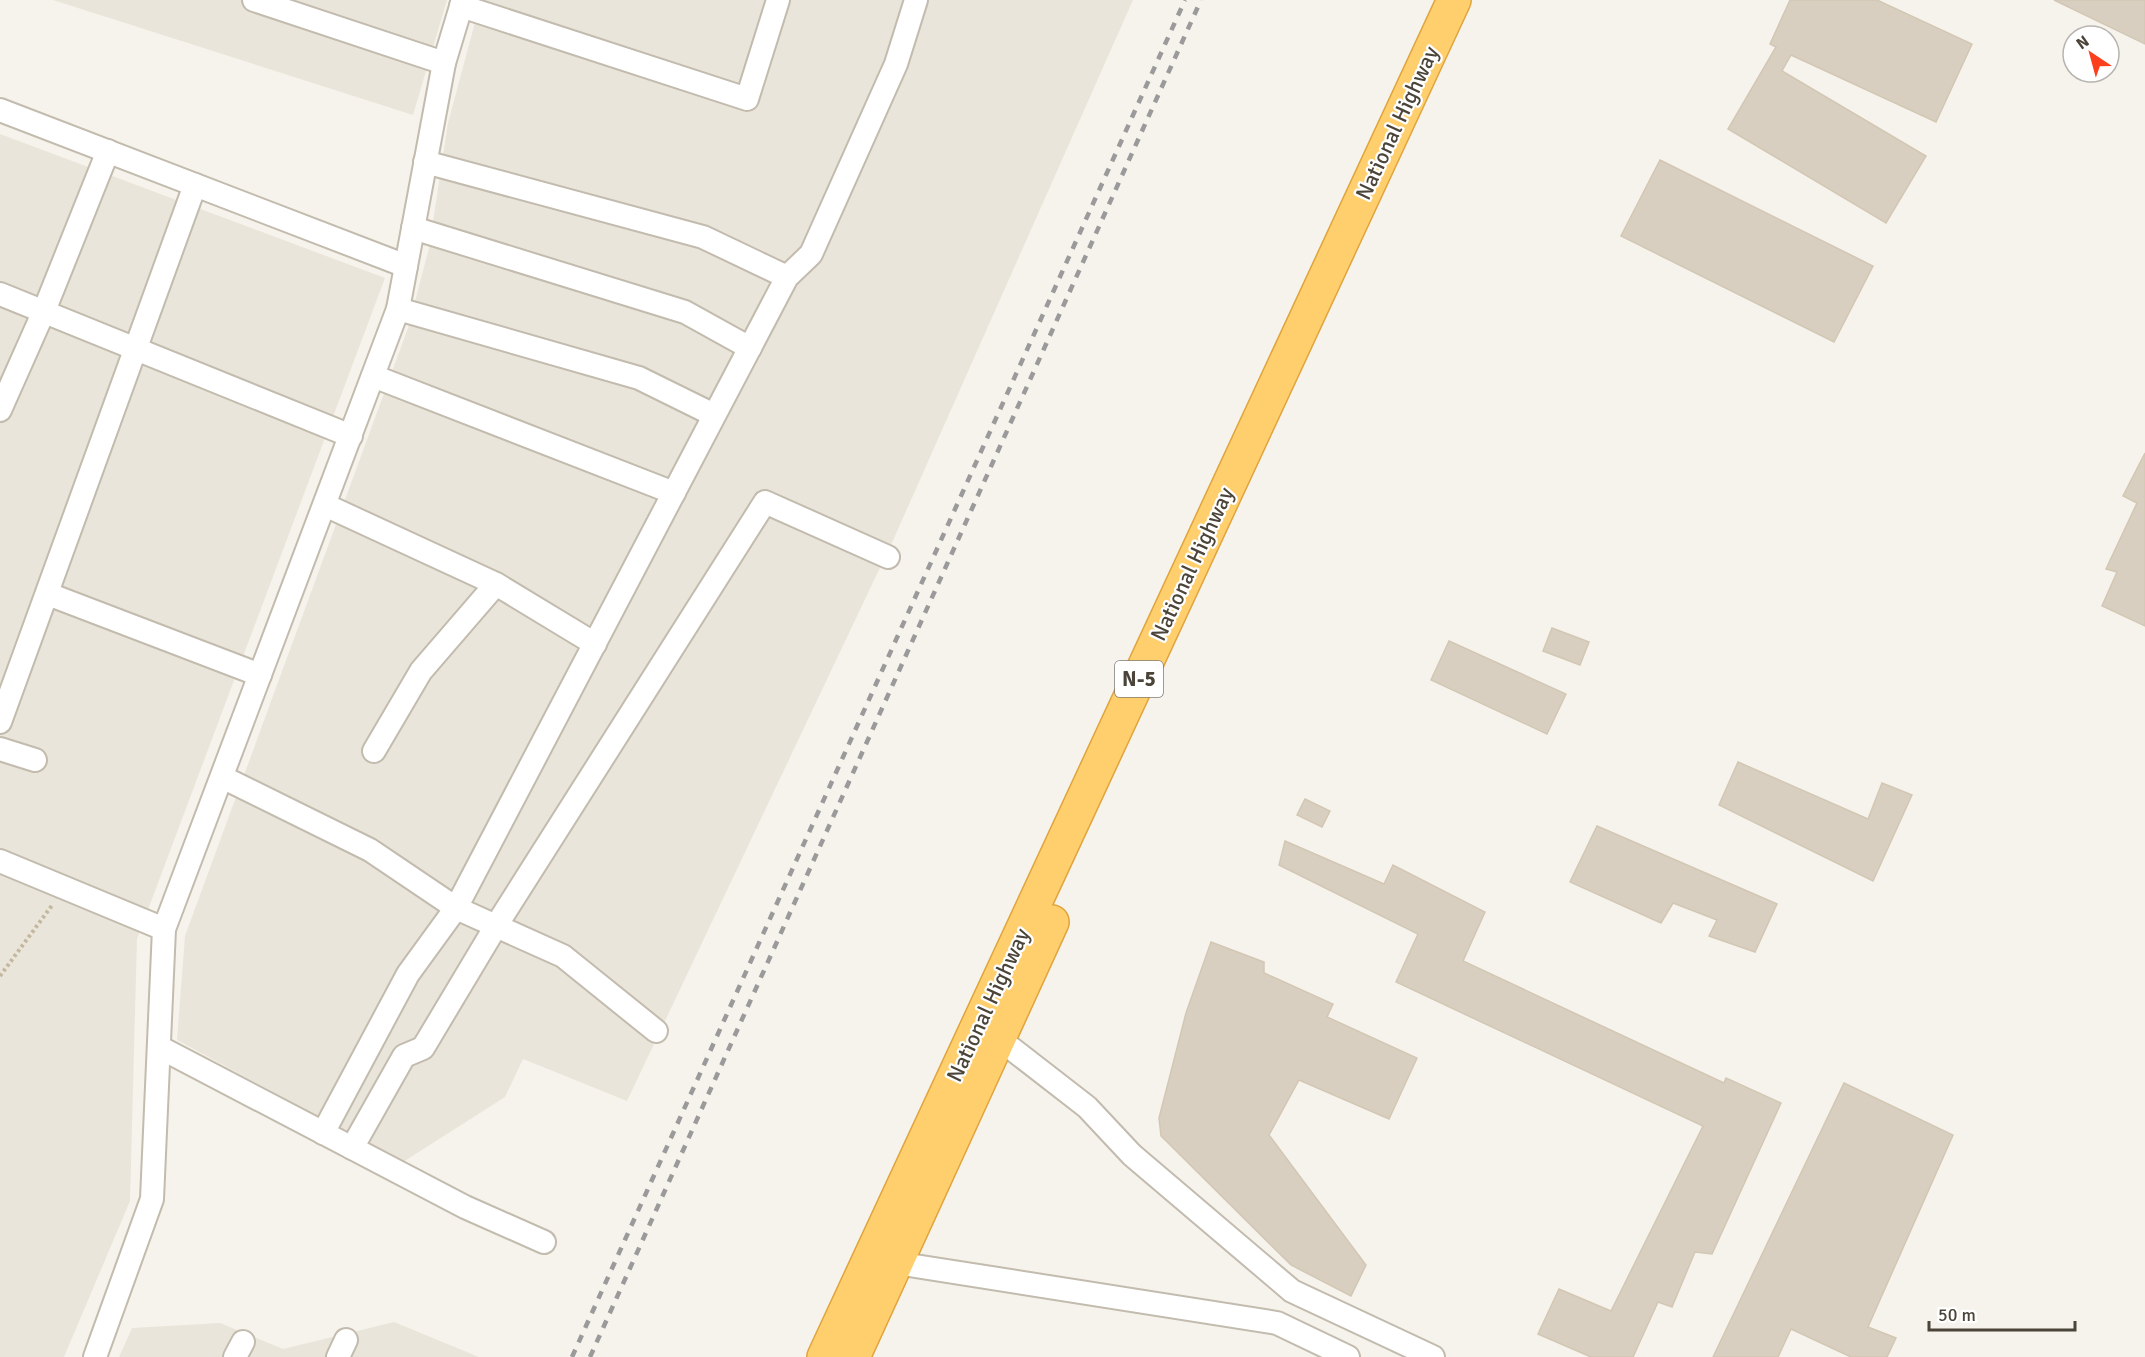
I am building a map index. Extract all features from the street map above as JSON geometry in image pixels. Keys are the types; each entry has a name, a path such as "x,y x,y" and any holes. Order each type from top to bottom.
{"highway":[{"name":"National Highway","path":"824,1357 884,1258 988,1033 1454,0"},
{"name":"National Highway","path":"988,1033 1478,0"},
{"name":"National Highway","path":"853,1357 884,1258"}],"street":[{"path":"254,0 444,63"},
{"path":"95,1357 152,1199 164,929 398,309 444,63 462,3 747,99 778,0"},
{"path":"323,1133 408,974 456,908 787,277 811,254 896,64 916,0"},
{"path":"0,110 406,266"},
{"path":"0,410 44,311 108,151"},
{"path":"425,162 703,237 787,277"},
{"path":"0,722 195,184"},
{"path":"413,228 685,312 750,348"},
{"path":"0,294 351,436"},
{"path":"398,309 639,378 714,416"},
{"path":"373,376 674,493"},
{"path":"352,1148 404,1056 423,1048 496,926 765,502 888,557"},
{"path":"325,505 496,584 595,644"},
{"path":"374,751 420,671 496,584"},
{"path":"48,594 260,675"},
{"path":"0,749 35,760"},
{"path":"222,777 370,850 456,908 563,956 656,1031"},
{"path":"0,861 164,929"},
{"path":"988,1033 1087,1107 1132,1155 1292,1291 1433,1357"},
{"path":"159,1047 465,1207 544,1242"},
{"path":"884,1258 1276,1323 1348,1357"}],"path":[{"path":"0,976 64,888"}],"shaded area":[{"path":"53,0 447,0 413,115"},
{"path":"481,0 1133,0 895,536 627,1101 523,1059 505,1097 403,1162 177,1040 185,936 408,328 429,248 448,123"},
{"path":"0,134 385,278 137,939 130,1201 64,1357 0,1357"},
{"path":"394,1322 479,1357 119,1357 132,1328 220,1323 283,1349"}],"building":[{"path":"1790,0 1877,0 1972,44 1936,122 1791,55 1782,71 1926,156 1886,223 1728,129 1776,47 1770,44"},
{"path":"2054,0 2145,0 2145,44 2121,32 2121,24 2104,24"},
{"path":"1660,160 1873,266 1834,342 1621,236"},
{"path":"2145,453 2145,626 2102,606 2117,572 2106,569 2137,503 2123,496"},
{"path":"1552,628 1589,642 1580,665 1543,651"},
{"path":"1449,641 1566,694 1547,734 1431,680"},
{"path":"1738,762 1868,819 1882,783 1912,795 1873,881 1719,805"},
{"path":"1305,799 1330,811 1322,827 1297,815"},
{"path":"1597,826 1777,904 1755,952 1709,936 1717,920 1673,903 1661,923 1570,882"},
{"path":"1285,841 1384,884 1393,865 1485,912 1463,961 1724,1083 1726,1078 1781,1103 1712,1254 1695,1252 1672,1307 1658,1302 1633,1357 1591,1357 1538,1334 1559,1289 1611,1311 1703,1126 1396,982 1418,934 1279,865"},
{"path":"1211,942 1264,962 1264,973 1333,1004 1327,1017 1417,1058 1389,1119 1299,1080 1269,1135 1366,1265 1351,1296 1291,1265 1161,1136 1159,1118 1186,1013"},
{"path":"1844,1083 1953,1135 1868,1327 1896,1338 1887,1357 1851,1357 1791,1329 1778,1357 1713,1357"}],"railway":[{"path":"572,1357 1185,0"},
{"path":"590,1357 1201,0"}]}
